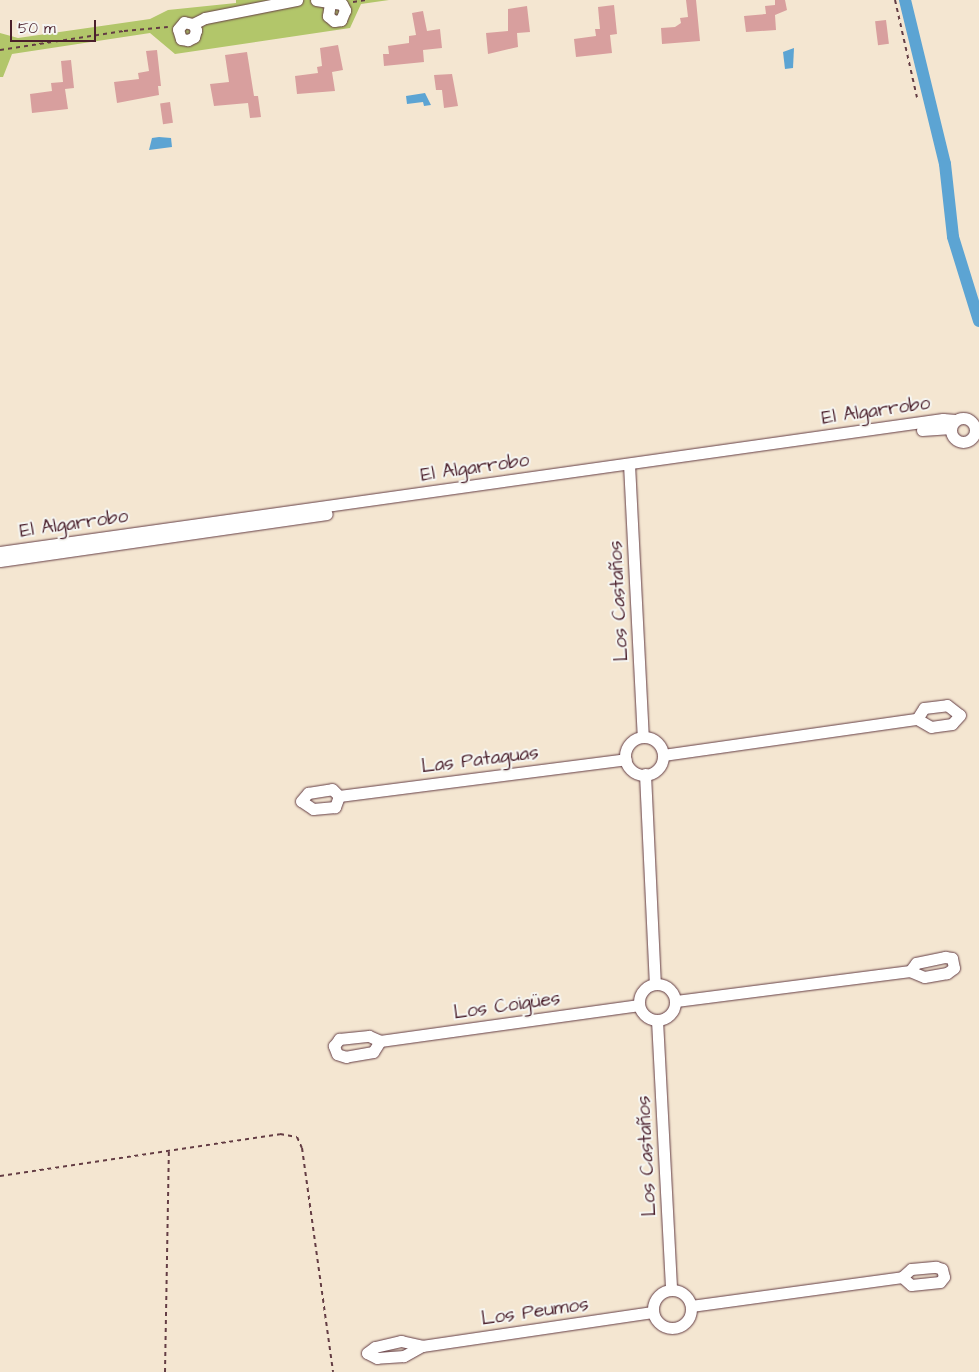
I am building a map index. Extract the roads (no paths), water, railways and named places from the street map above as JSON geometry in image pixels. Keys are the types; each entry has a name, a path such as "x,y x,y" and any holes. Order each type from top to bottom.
{"street":[{"path":"178,29 184,22 193,24 205,18 250,6 298,0"},
{"path":"316,0 330,4"},
{"name":"El Algarrobo","path":"0,561 629,468 943,419 953,424"},
{"name":"El Algarrobo","path":"0,552 629,468"},
{"name":"Los Castaños","path":"629,468 643,737"},
{"path":"663,755 916,719"},
{"path":"643,737 654,740 663,755 658,768 645,774 632,770 626,759 630,744 643,737"},
{"name":"Las Pataguas","path":"339,796 626,759"},
{"path":"645,774 655,983"},
{"path":"676,1001 910,971"},
{"path":"655,983 669,988 676,1001 670,1014 657,1020 647,1017 638,1005 642,990 655,983"},
{"name":"Los Coigües","path":"380,1041 638,1005"},
{"name":"Los Castaños","path":"657,1020 671,1290"},
{"path":"691,1306 902,1277"},
{"path":"671,1290 684,1294 691,1306 690,1317 678,1328 662,1326 653,1312 657,1297 671,1290"},
{"name":"Los Peumos","path":"422,1346 653,1312"}],"water":[{"path":"794,48 793,68 785,69 783,52"},
{"path":"425,93 431,105 424,106 423,102 407,104 406,96"},
{"path":"152,138 171,138 172,147 149,150"}],"waterway":[{"path":"905,0 945,164 953,237 979,321"}]}
